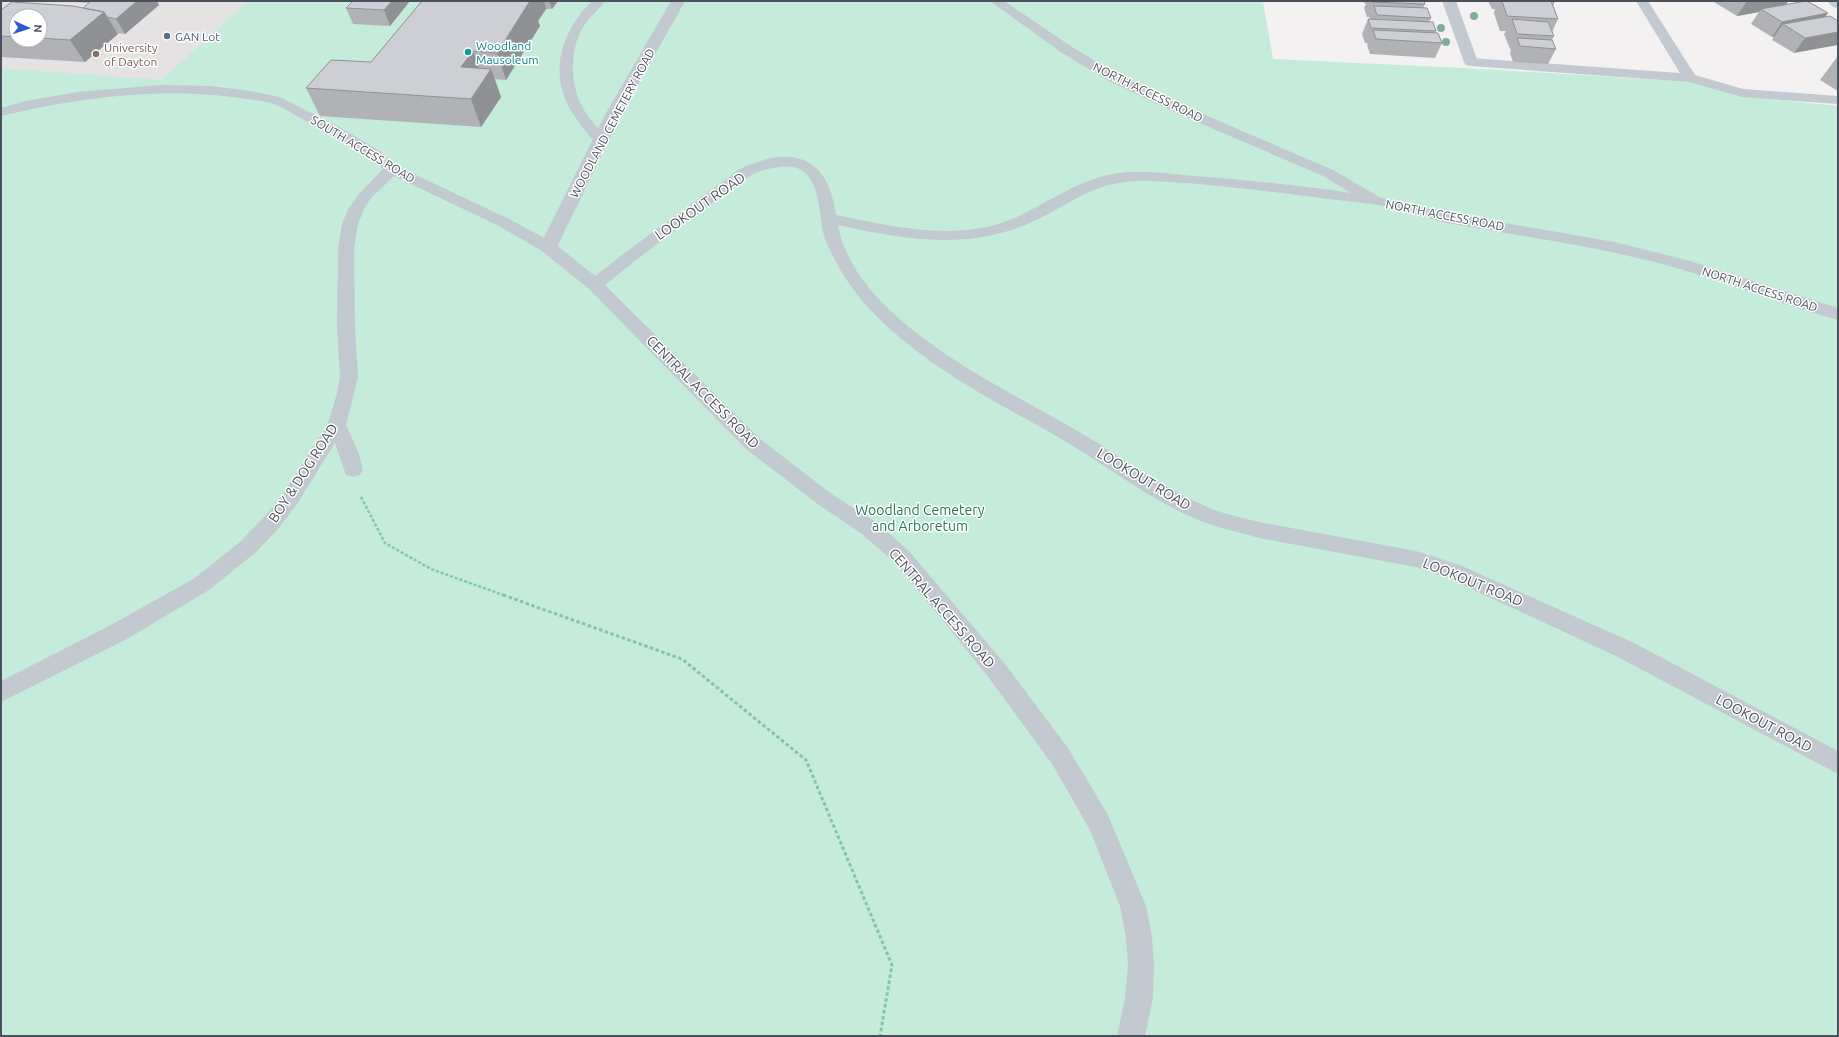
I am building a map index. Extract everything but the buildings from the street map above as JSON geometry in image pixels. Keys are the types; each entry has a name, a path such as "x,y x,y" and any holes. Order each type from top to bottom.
{"street":[{"name":"WOODLAND CEMETERY ROAD","path":"548,247 600,140 678,1"},
{"path":"1449,1 1471,62"},
{"path":"1834,1 1838,4"}],"lane":[{"path":"599,1 579,22 573,32 567,52 566,68 573,102 600,140"},
{"name":"NORTH ACCESS ROAD","path":"996,1 1067,50 1114,78 1179,109 1328,173 1376,201 1442,216 1614,247 1684,265 1838,314"},
{"path":"1642,1 1690,78"},
{"path":"1471,62 1690,78 1742,93 1838,100"},
{"name":"SOUTH ACCESS ROAD","path":"1,112 31,104 128,91 190,89 250,95 285,104 358,144 376,155 392,169 505,224 548,247"},
{"name":"LOOKOUT ROAD","path":"595,285 642,247 746,172 765,164 782,162 800,163 812,170 822,183 835,243 848,268 869,298 902,331 967,376 1100,454 1133,476 1198,511 1258,530 1416,560 1455,572 1626,650 1838,763"},
{"name":"BOY & DOG ROAD","path":"1,692 145,618 195,588 230,564 248,547 271,523 293,494 337,425 342,412 348,377 346,264 349,228 356,209 362,200 392,169"},
{"path":"829,218 908,234 947,236 974,235 999,229 1020,221 1090,185 1103,180 1126,177 1246,183 1376,201"},
{"name":"CENTRAL ACCESS ROAD","path":"548,247 595,285 753,444 826,500 869,528 901,556 997,671 1060,756 1099,823 1133,906 1139,937 1141,964 1138,998 1131,1036"},
{"path":"337,425 353,470"}],"path":[{"path":"353,470 359,494 385,543 431,569 682,659 806,760 892,966 880,1036"}],"shaded area":[{"name":"University of Dayton","path":"1,1 248,1 162,81 1,68"}],"green space":[{"name":"Woodland Cemetery and Arboretum","path":"248,1 1263,1 1273,59 1484,69 1691,82 1741,96 1838,106 1838,1036 1,1036 1,68 162,80"}],"place":[{"name":"GAN Lot","path":"167,36"},
{"name":"Woodland Mausoleum","path":"468,52"},
{"name":"University of Dayton","path":"96,54"}]}
